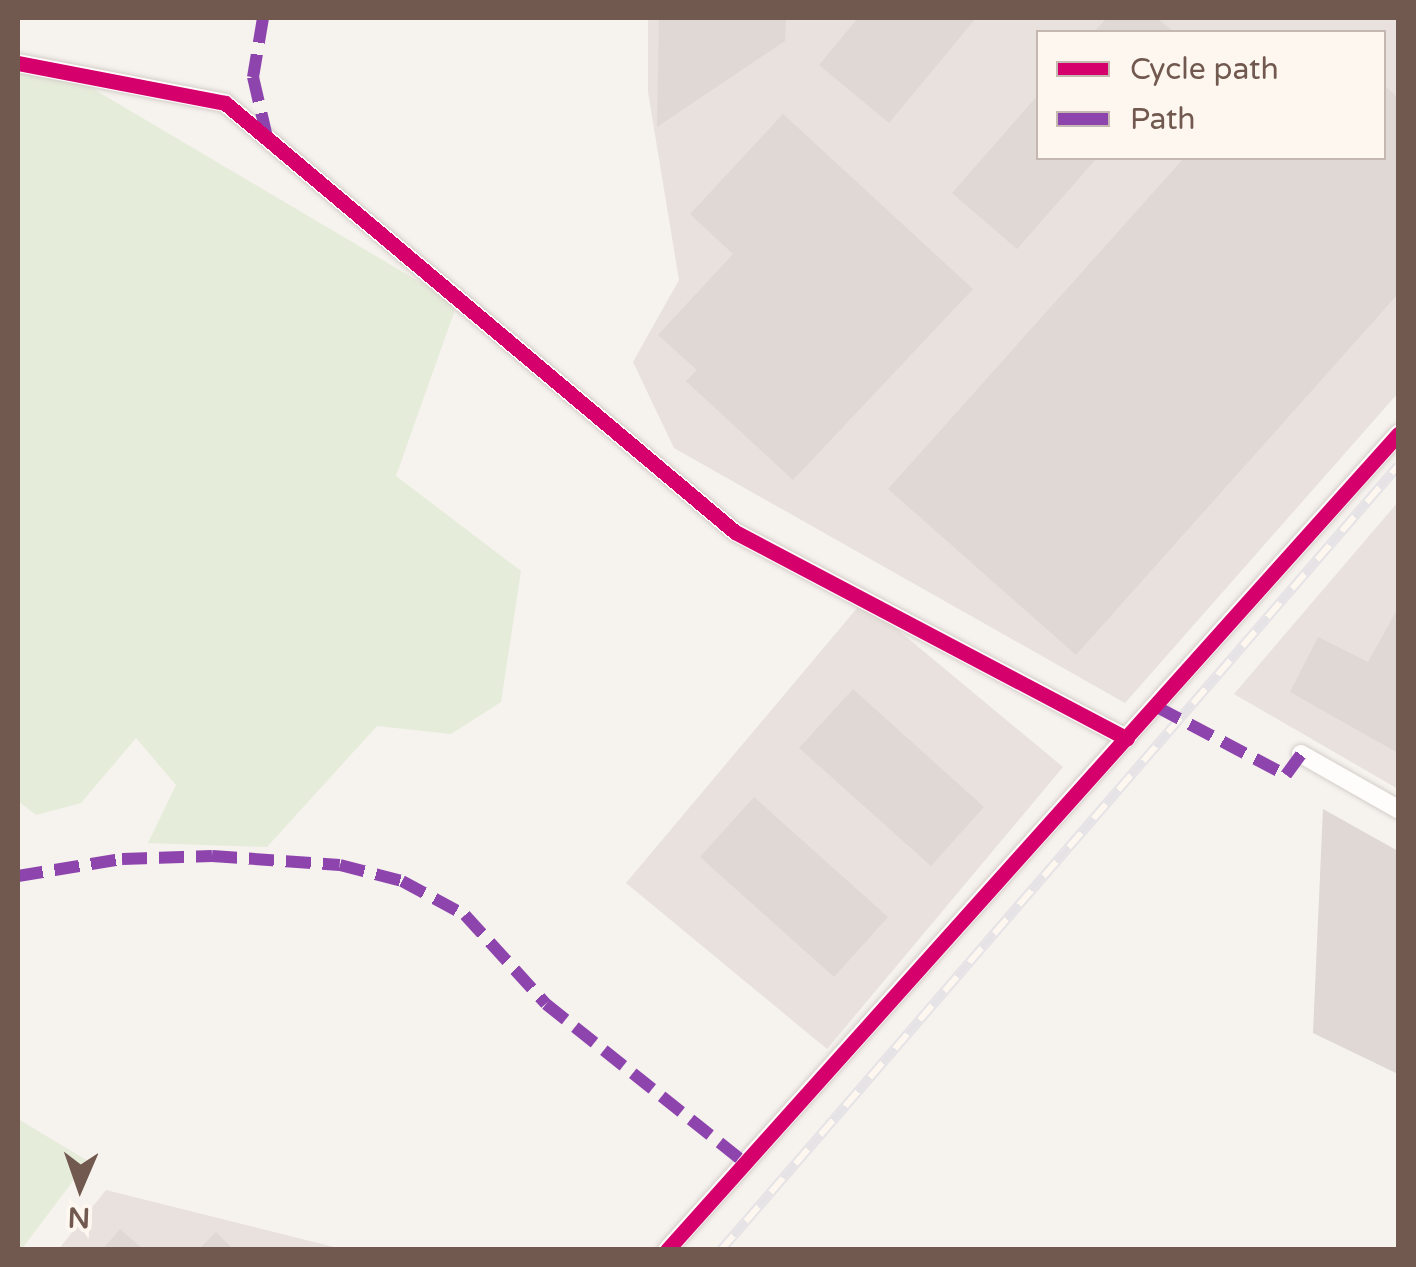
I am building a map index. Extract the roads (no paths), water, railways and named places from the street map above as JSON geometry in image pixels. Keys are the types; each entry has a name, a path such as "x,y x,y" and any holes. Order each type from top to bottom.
{"street":[{"path":"18,63 225,103 735,532 1128,739"},
{"path":"667,1250 1398,434"},
{"path":"1301,754 1398,809"}],"railway":[{"path":"721,1250 1398,466"}]}
